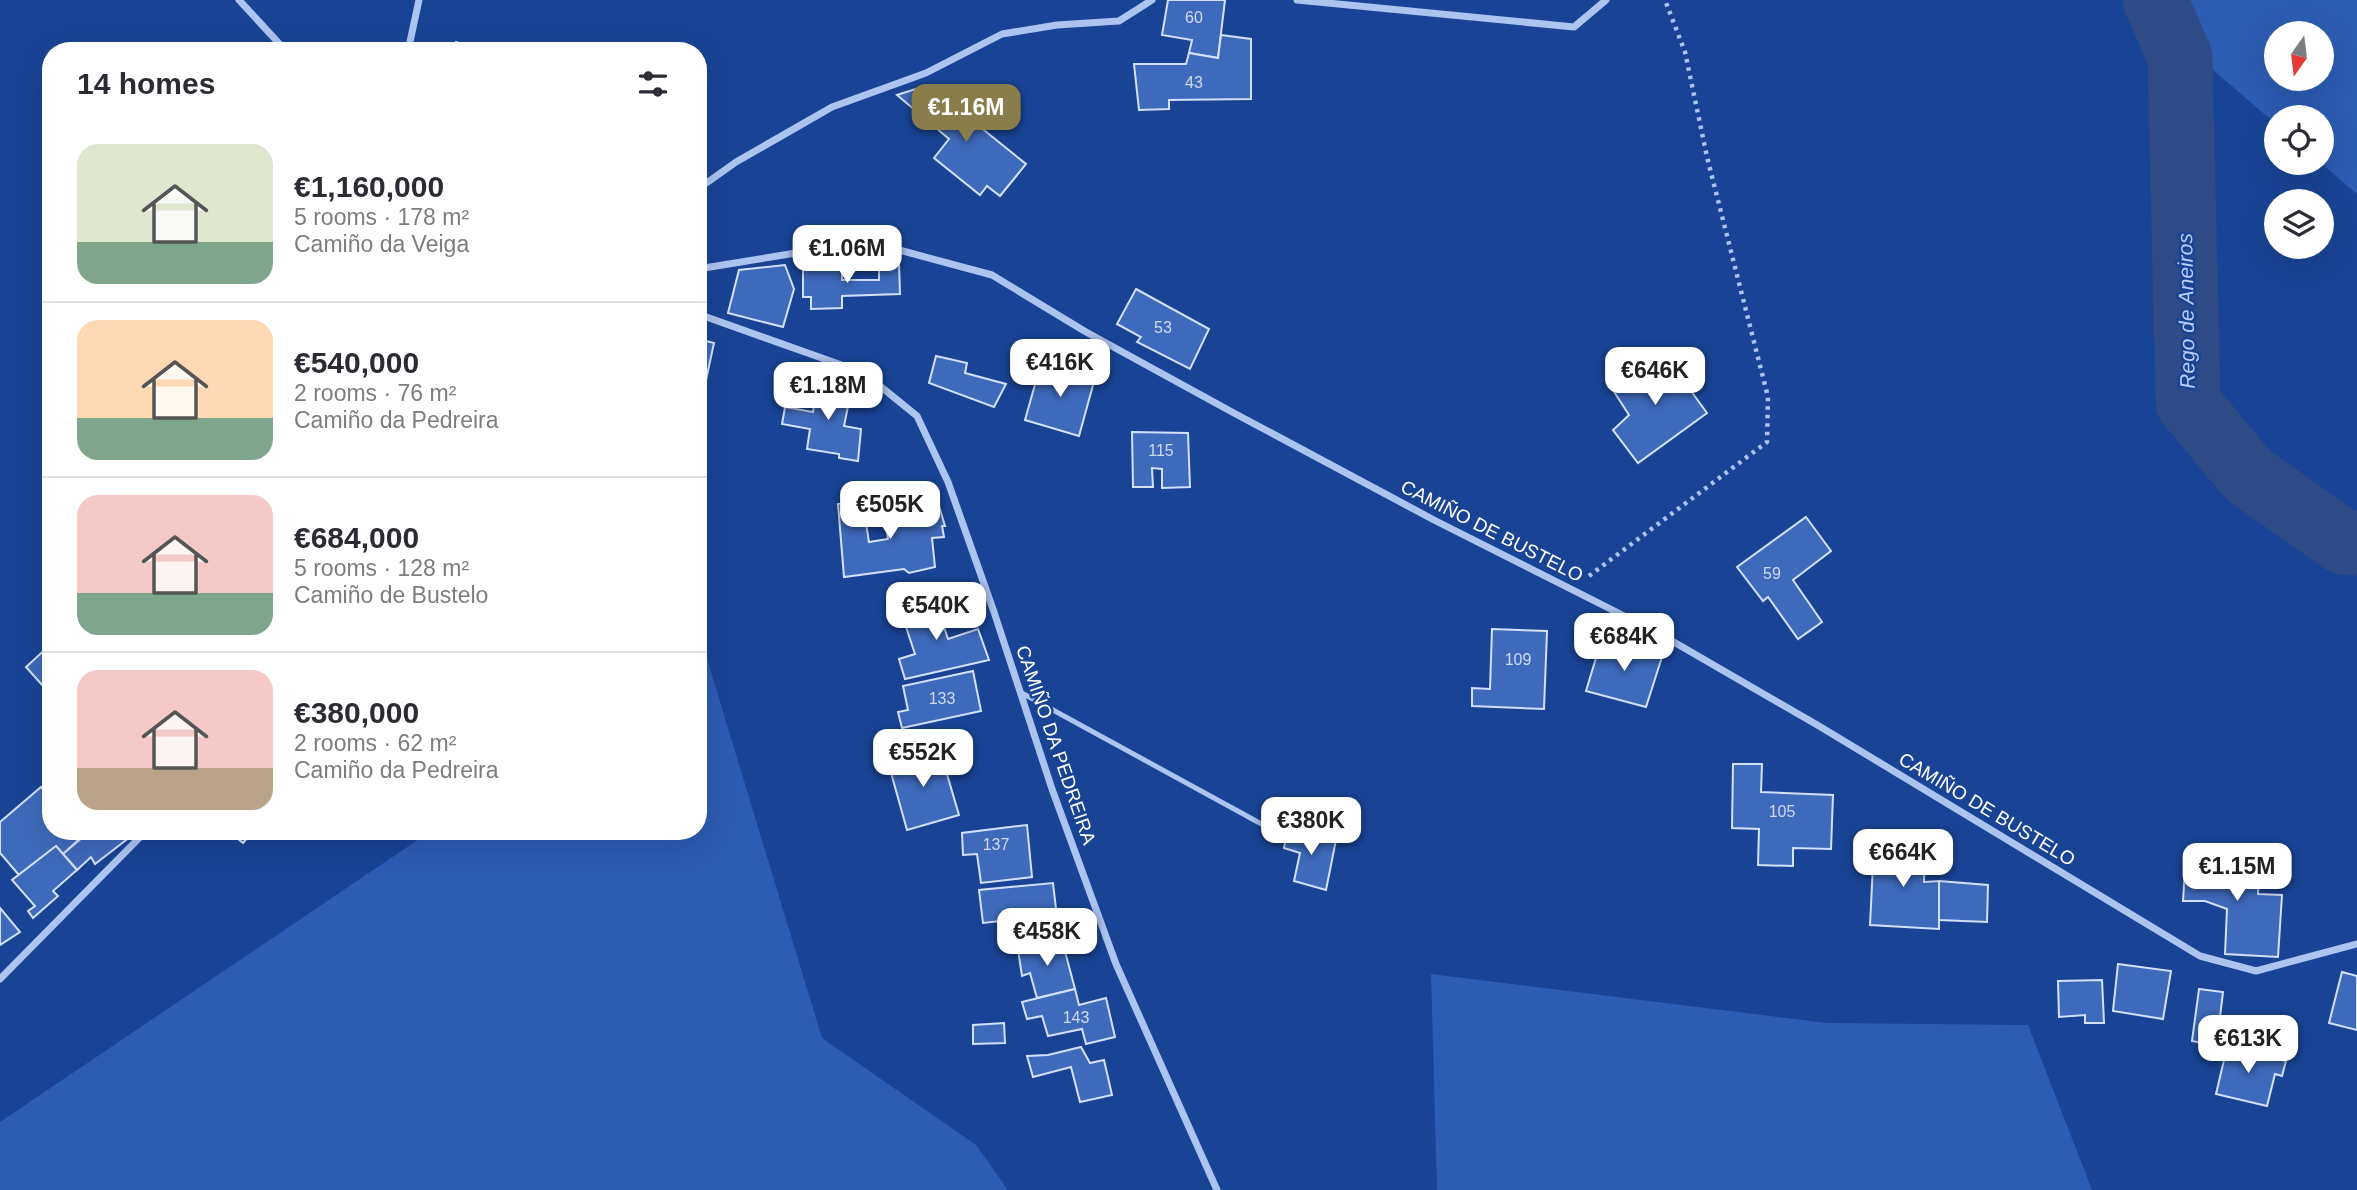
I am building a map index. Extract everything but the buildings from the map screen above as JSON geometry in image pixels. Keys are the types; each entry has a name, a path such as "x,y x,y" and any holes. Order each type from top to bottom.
{"street":[{"path":"239,0 278,42"},
{"path":"410,42 419,0"},
{"path":"707,183 736,162 832,107 926,73 1002,34 1057,25 1119,21 1152,0"},
{"path":"1297,0 1574,27 1606,0"},
{"name":"CAMIÑO DE BUSTELO","path":"707,268 808,251 899,250 992,275 1086,332 1232,412 1434,520 1660,634 2200,956 2256,971 2357,944"},
{"name":"CAMIÑO DA PEDREIRA","path":"707,317 864,373 917,416 948,482 1052,789 1116,964 1174,1099 1217,1190"},
{"path":"0,979 137,840"}],"lane":[{"path":"1020,692 1267,827"}],"path":[{"path":"1572,589 1767,442 1768,397 1707,157 1685,52 1665,0"}],"shaded area":[{"path":"2132,0 2357,0 2357,194 2334,174 2334,105 2264,105 2264,114"},
{"path":"707,659 822,1038 976,1145 1008,1190 0,1190 0,1122 418,840 707,840"},
{"path":"1431,974 1827,1023 2028,1025 2092,1190 1437,1190"}],"waterway":[{"name":"Rego de Aneiros","path":"2155,0 2180,57 2188,403 2248,475 2343,542 2357,543"}]}
